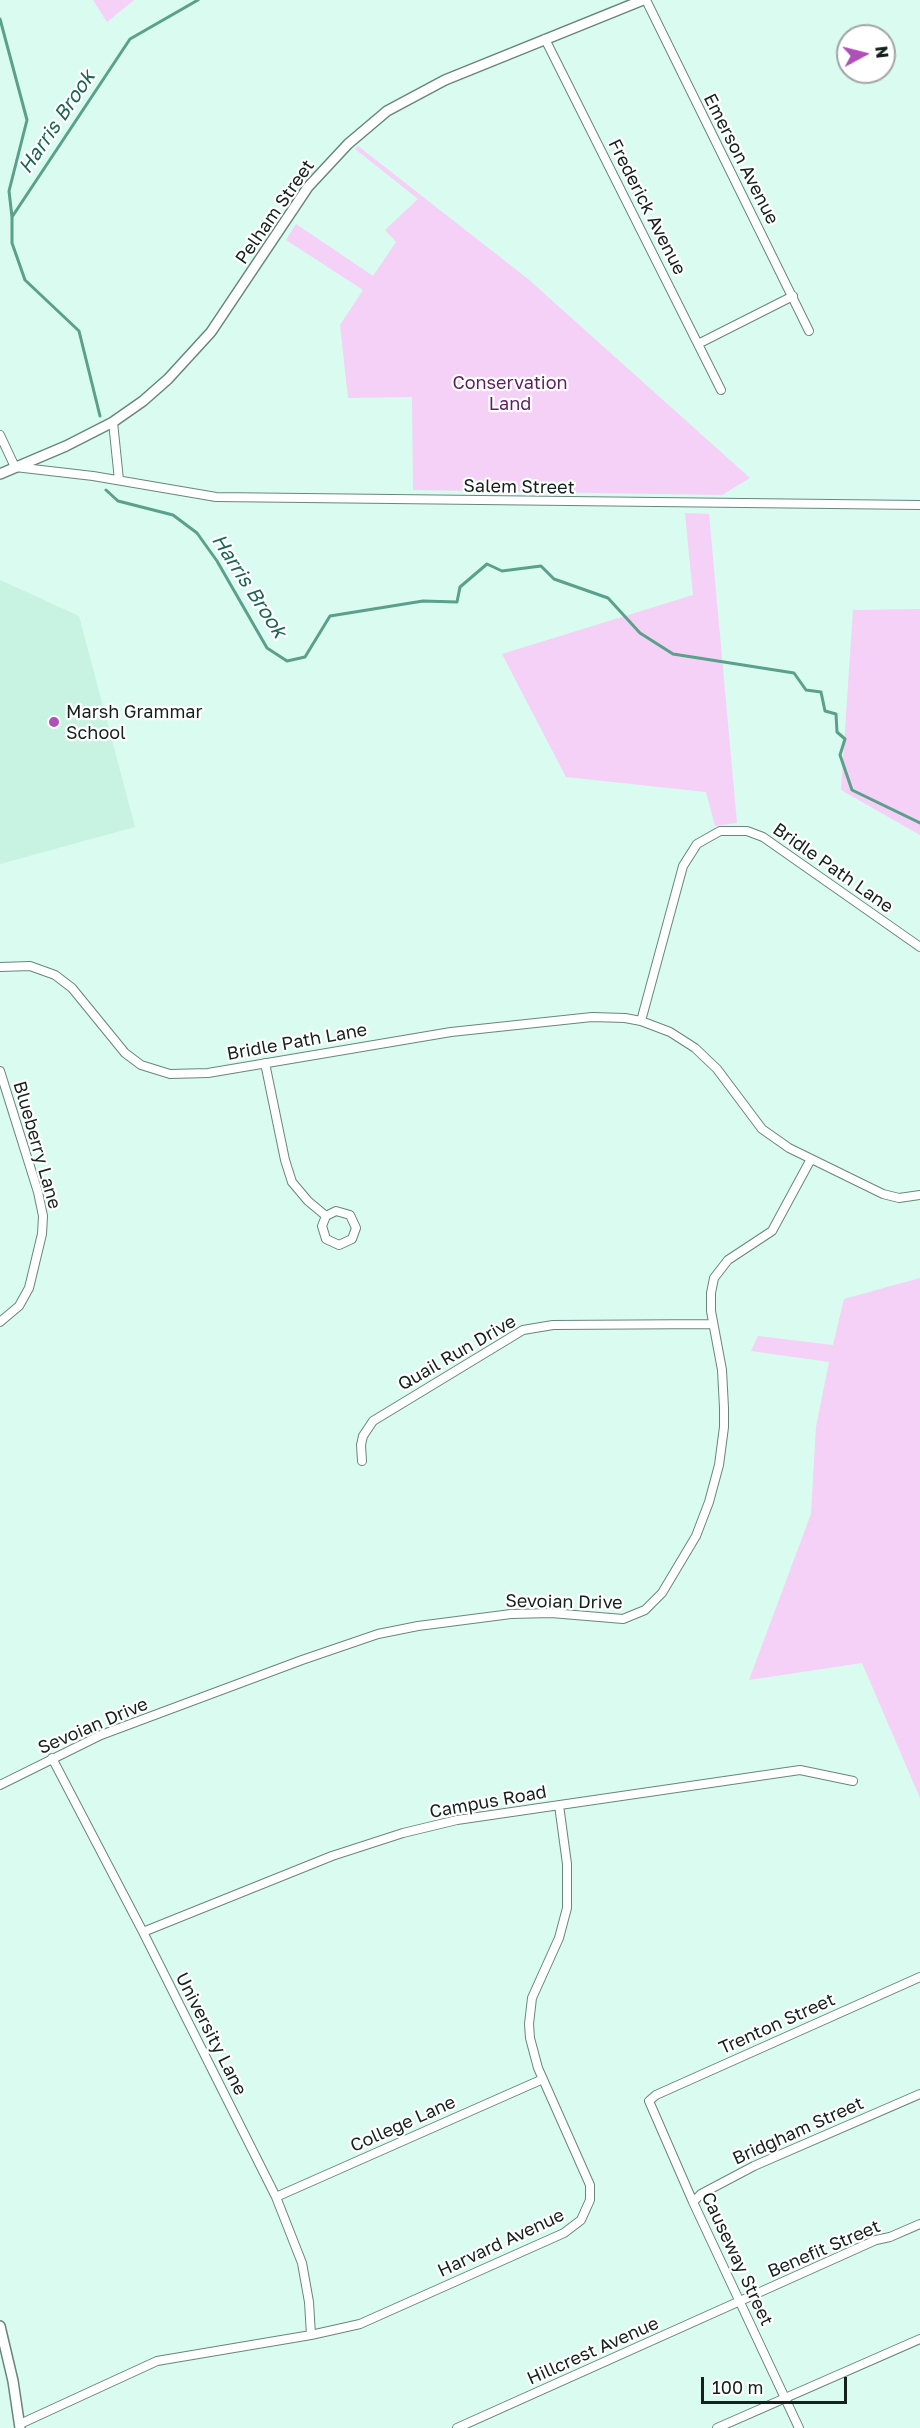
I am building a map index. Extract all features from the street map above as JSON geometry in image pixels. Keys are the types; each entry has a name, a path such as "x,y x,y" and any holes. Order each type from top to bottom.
{"street":[{"name":"Pelham Street","path":"0,474 66,446 113,422 143,401 168,379 211,332 308,187 366,126 426,89 644,0"},
{"name":"Emerson Avenue","path":"644,0 809,331"},
{"name":"Frederick Avenue","path":"544,39 721,390"},
{"path":"698,344 793,296"},
{"path":"113,422 119,480"},
{"path":"0,435 15,466"},
{"name":"Salem Street","path":"15,466 119,480 216,497 920,505"},
{"name":"Bridle Path Lane","path":"641,1021 683,866 697,844 720,831 747,831 763,837 920,947"},
{"name":"Bridle Path Lane","path":"0,967 30,966 61,978 76,993 118,1046 132,1059 150,1070 170,1074 189,1075 462,1030 608,1016 641,1021 670,1032 695,1048 717,1069 762,1129 789,1148 883,1194 899,1198 920,1196"},
{"path":"266,1063 289,1175 300,1193 326,1216"},
{"name":"Blueberry Lane","path":"0,1071 38,1192 43,1216 42,1234 29,1288 19,1306 0,1322"},
{"name":"Sevoian Drive","path":"0,1785 101,1735 378,1634 418,1626 512,1614 551,1613 614,1619 632,1617 645,1610 662,1593 688,1550 703,1520 714,1485 722,1447 724,1408 722,1370 710,1299 717,1271 728,1260 772,1231 811,1159"},
{"path":"336,1210 350,1215 356,1228 352,1239 339,1245 326,1239 322,1229 326,1216 336,1210"},
{"name":"Quail Run Drive","path":"362,1461 363,1436 373,1421 523,1330 554,1325 713,1324"},
{"name":"University Lane","path":"52,1758 143,1932 276,2197 302,2263 309,2302 311,2335"},
{"name":"Campus Road","path":"143,1932 332,1856 404,1833 457,1820 800,1770 853,1781"},
{"name":"Harvard Avenue","path":"20,2426 157,2361 311,2335 360,2324 564,2233 581,2220 590,2200 590,2185 543,2079 530,2038 529,2012 537,1984 559,1938 567,1908 567,1864 559,1805"},
{"name":"Trenton Street","path":"649,2102 656,2095 920,1977"},
{"name":"College Lane","path":"276,2197 543,2079"},
{"name":"Bridgham Street","path":"693,2202 701,2194 754,2166 920,2094"},
{"name":"Causeway Street","path":"649,2102 693,2202 799,2428"},
{"name":"Benefit Street","path":"740,2301 876,2240 890,2237 920,2224"},
{"name":"Hillcrest Avenue","path":"457,2428 740,2301"},
{"path":"0,2326 13,2381 20,2426"},
{"path":"717,2428 920,2339"}],"shaded area":[{"name":"Marsh Grammar School","path":"0,580 79,616 135,827 0,864"}],"green space":[{"path":"93,0 134,0 107,22"},
{"name":"Conservation Land","path":"358,146 528,279 750,478 722,495 413,490 412,397 348,398 340,325 363,290 286,240 296,224 373,276 396,242 385,230 418,199 355,149"},
{"path":"685,513 709,514 737,823 715,826 706,792 566,777 502,654 693,595"},
{"path":"920,609 920,835 841,790 853,610"},
{"path":"920,1278 920,1798 862,1663 749,1680 811,1514 816,1427 829,1362 751,1351 758,1336 833,1345 844,1299"}],"waterway":[{"name":"Harris Brook","path":"100,416 79,331 25,280 12,243 12,217 130,39 198,0"},
{"path":"0,19 27,120 9,191 12,217"},
{"name":"Harris Brook","path":"106,490 118,501 173,515 197,533 217,561 267,648 287,661 305,657 330,616 423,601 457,602 460,587 487,564 502,571 541,566 554,579 608,598 640,633 673,654 794,673 806,690 821,692 825,711 836,714 837,732 845,739 840,755 852,790 920,823"}],"place":[{"name":"Marsh Grammar School","path":"54,722"}]}
